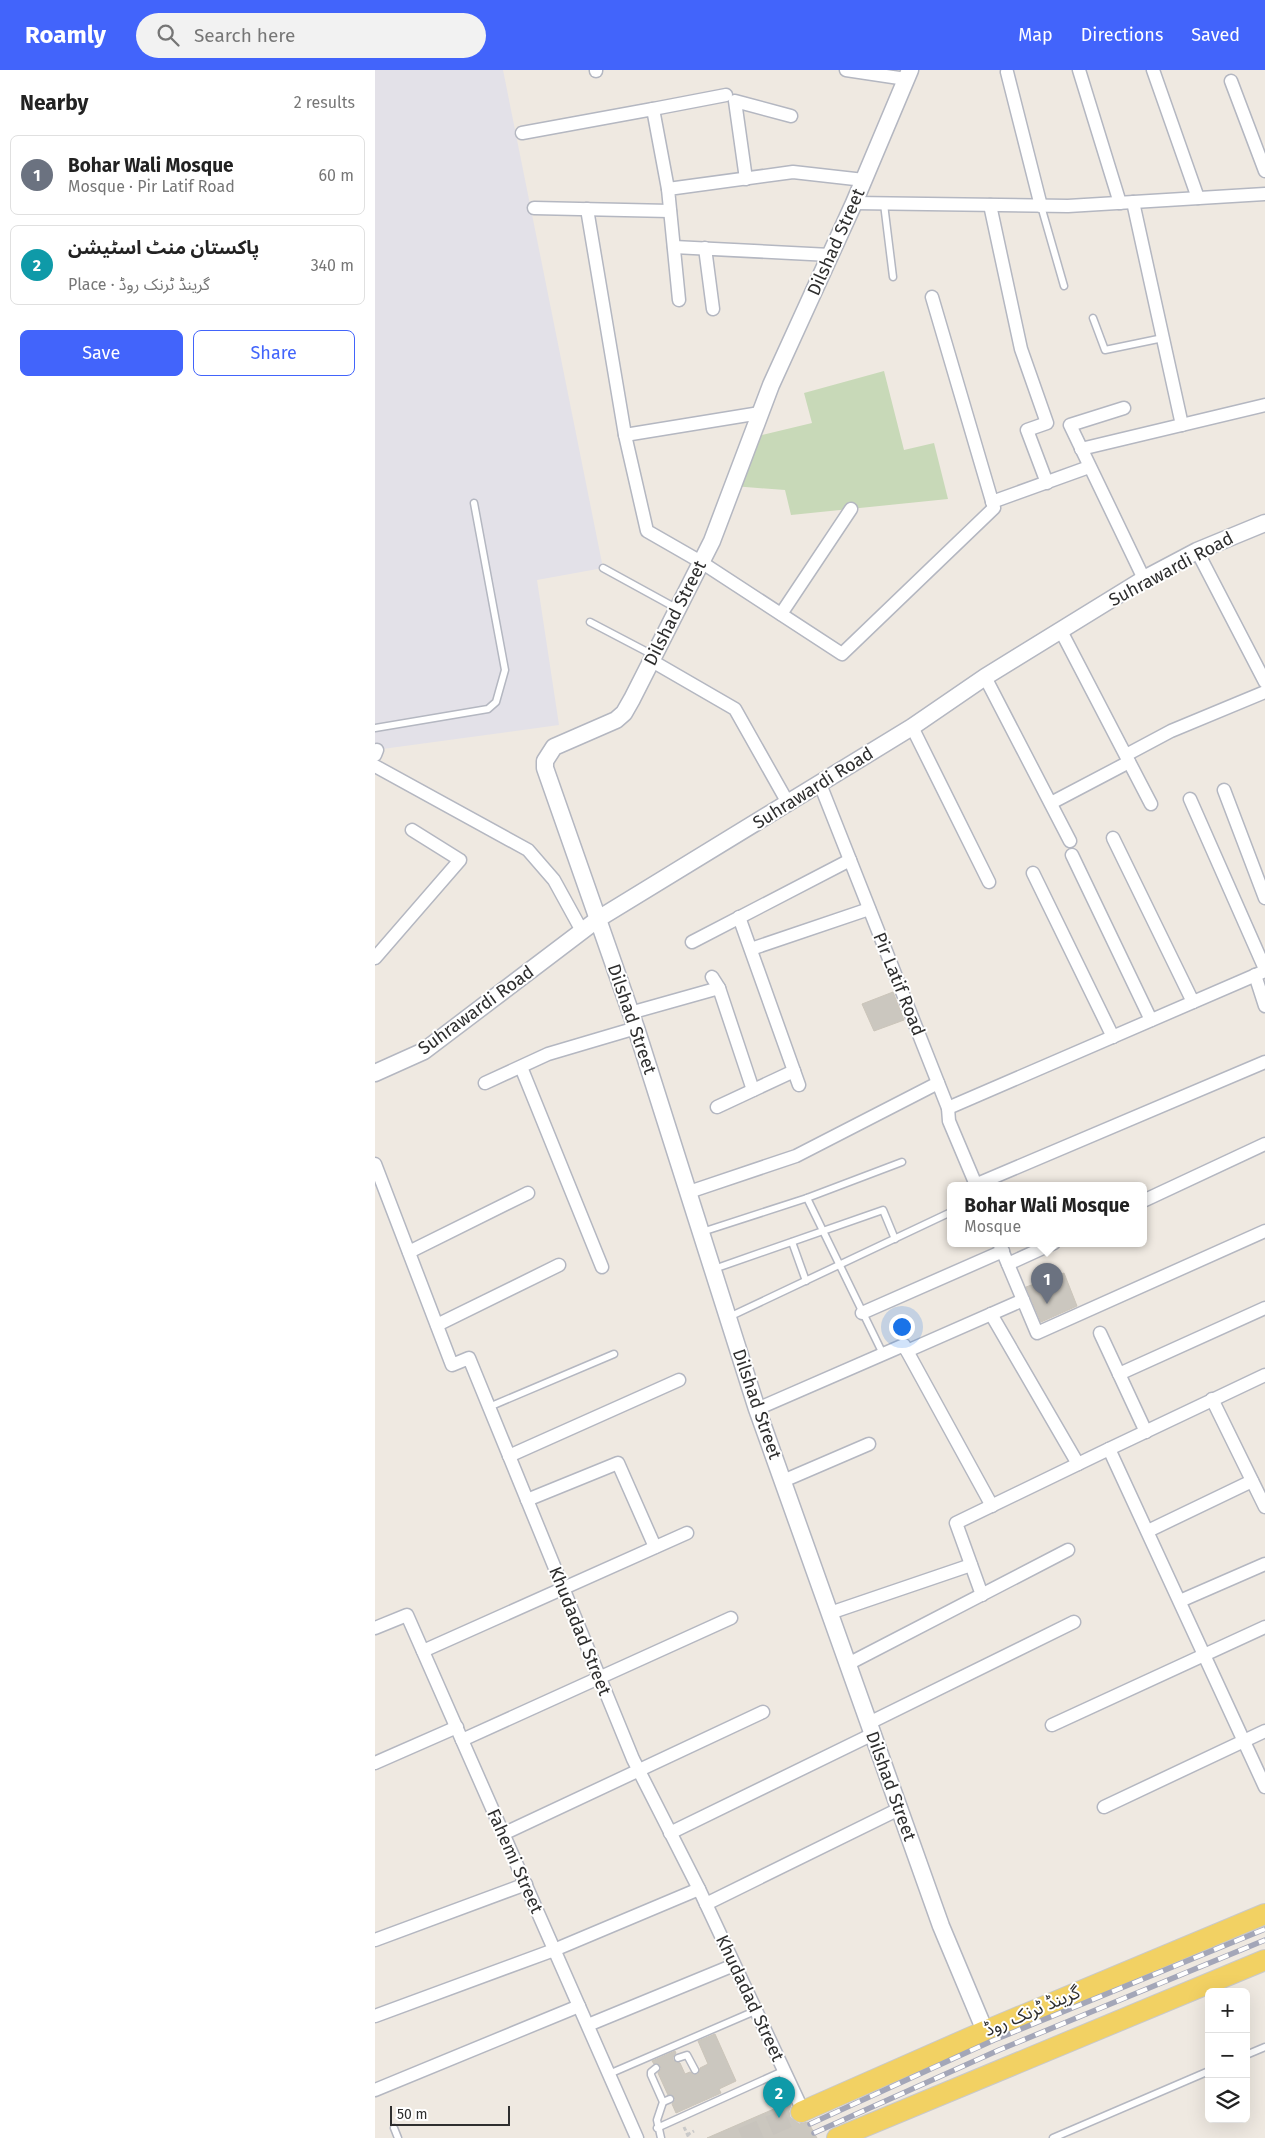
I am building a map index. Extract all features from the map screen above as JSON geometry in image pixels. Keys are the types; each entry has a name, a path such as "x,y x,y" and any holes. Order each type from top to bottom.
{"main road":[{"name":"گرینڈ ٹرنک روڈ","path":"802,2111 985,2031 1265,1914"},
{"path":"837,2138 1265,1960"}],"street":[{"path":"846,70 908,75"},
{"path":"1079,70 1127,202 1163,338 1182,425"},
{"path":"1153,70 1198,198"},
{"path":"1007,72 1041,206"},
{"name":"Dilshad Street","path":"908,75 854,204 771,385 712,541 625,712 604,726 554,747 545,761 545,768 633,1020 714,1269 757,1409 941,1926 985,2031"},
{"path":"1231,80 1265,171"},
{"path":"522,133 726,95"},
{"path":"746,179 735,101 791,116"},
{"path":"653,110 668,189 679,300"},
{"path":"668,189 793,172 863,180"},
{"path":"854,204 1041,206 1265,194"},
{"path":"990,205 1021,349 1047,423 1027,430 1047,483"},
{"path":"534,208 670,211"},
{"path":"587,209 625,435 647,531 701,562 842,654 994,508 933,297"},
{"path":"674,247 830,255"},
{"path":"705,248 713,310"},
{"path":"1081,449 1265,405"},
{"path":"1124,408 1070,425 1144,579"},
{"path":"625,435 760,414"},
{"path":"992,502 1089,467"},
{"path":"781,614 851,509"},
{"name":"Suhrawardi Road","path":"375,1073 424,1051 598,919 912,727 985,677 1144,579 1197,551 1265,523"},
{"path":"1197,551 1264,677"},
{"path":"1061,631 1151,804"},
{"path":"653,658 735,709 788,803"},
{"path":"985,677 1071,841"},
{"path":"1051,802 1171,731 1265,692"},
{"path":"912,727 989,882"},
{"path":"375,766 528,850 554,880 582,931"},
{"name":"Pir Latif Road","path":"820,784 948,1108 949,1121 974,1182"},
{"path":"1224,790 1265,898"},
{"path":"1190,799 1262,972 1265,1006"},
{"path":"375,958 460,860 412,830"},
{"path":"1113,838 1193,1002"},
{"path":"1072,856 1151,1020"},
{"path":"692,942 850,860"},
{"path":"1033,873 1113,1037"},
{"path":"751,949 869,909"},
{"path":"739,917 799,1085"},
{"path":"948,1108 1262,972"},
{"path":"712,977 719,988 753,1090"},
{"path":"485,1083 548,1054 719,988"},
{"path":"982,1182 1265,1062"},
{"path":"521,1066 602,1267"},
{"path":"717,1107 794,1071"},
{"path":"689,1192 796,1156 938,1083"},
{"path":"1147,1199 1265,1144"},
{"name":"Khudadad Street","path":"375,1164 452,1365 469,1358 599,1678 639,1771 699,1889 802,2111"},
{"path":"409,1252 528,1193"},
{"path":"862,1313 1001,1247 1037,1334 1265,1232"},
{"path":"1008,1264 1045,1247"},
{"path":"437,1325 559,1265"},
{"path":"907,1352 1023,1300"},
{"path":"1119,1374 1265,1308"},
{"path":"991,1314 1078,1464"},
{"path":"1101,1333 1146,1432"},
{"path":"757,1409 904,1344 992,1506"},
{"path":"982,1595 956,1523 1265,1375"},
{"path":"509,1456 679,1380"},
{"path":"1212,1399 1265,1508"},
{"path":"783,1481 869,1444"},
{"path":"1109,1449 1265,1787"},
{"path":"527,1500 618,1463 655,1547"},
{"path":"1148,1531 1252,1481"},
{"path":"423,1651 687,1533"},
{"path":"848,1664 1068,1550"},
{"path":"1180,1601 1265,1564"},
{"path":"830,1613 971,1565"},
{"name":"Fahemi Street","path":"375,1628 407,1615 637,2138"},
{"path":"462,1740 731,1618"},
{"path":"670,1833 1074,1622"},
{"path":"1052,1725 1265,1627"},
{"path":"503,1834 763,1712"},
{"path":"375,1763 457,1727"},
{"path":"1104,1807 1265,1731"},
{"path":"706,1904 899,1809"},
{"path":"375,1940 525,1884"},
{"path":"375,2016 554,1950 699,1889"},
{"path":"588,2025 734,1965"},
{"path":"375,2090 579,2006"}],"lane":[{"path":"885,204 893,277"},
{"path":"1041,206 1064,286"},
{"path":"1093,318 1105,350 1163,338"},
{"path":"375,728 489,709 496,702 505,670 474,503"},
{"path":"603,568 678,609"},
{"path":"590,622 653,658"},
{"path":"702,1232 807,1198 902,1162"},
{"path":"807,1198 821,1231 883,1354"},
{"path":"714,1269 883,1210 895,1239"},
{"path":"728,1317 947,1214"},
{"path":"792,1242 807,1281"},
{"path":"489,1407 614,1354"},
{"path":"609,2074 755,2011"},
{"path":"1250,2053 1265,2046"},
{"path":"678,2058 687,2056 695,2070"},
{"path":"656,2068 651,2072 651,2075 663,2102 658,2115 657,2128 661,2138"},
{"path":"657,2128 710,2101 783,2071"},
{"path":"1053,2138 1205,2073"},
{"path":"663,2102 670,2099"},
{"path":"394,2128 398,2138"}],"path":[{"path":"689,2138 687,2134 694,2131"}],"shaded area":[{"path":"375,70 503,70 603,568 537,580 559,725 375,750"}],"green space":[{"path":"884,371 904,450 934,443 948,499 791,515 785,490 733,486 754,437 812,423 804,393"}],"building":[{"path":"893,992 904,1020 874,1031 862,1004"},
{"path":"1064,1273 1077,1306 1041,1322 1026,1287"},
{"path":"715,2034 736,2081 719,2089 721,2093 676,2113 672,2104 675,2100 674,2097 668,2095 658,2073 661,2069 660,2065 654,2064 652,2061 675,2051 673,2060 680,2063 685,2074 690,2072 697,2075 700,2068 708,2064 698,2041"},
{"path":"790,2102 790,2117 799,2124 808,2122 817,2138 707,2138"}],"tunnel":[{"path":"742,2138 801,2112"}],"railway":[{"path":"810,2124 994,2040 1265,1929"},
{"path":"814,2133 999,2050 1265,1940"}],"place":[{"name":"Bohar Wali Mosque","path":"1047,1304"},
{"name":"پاکستان منٹ اسٹیشن","path":"779,2118"}]}
